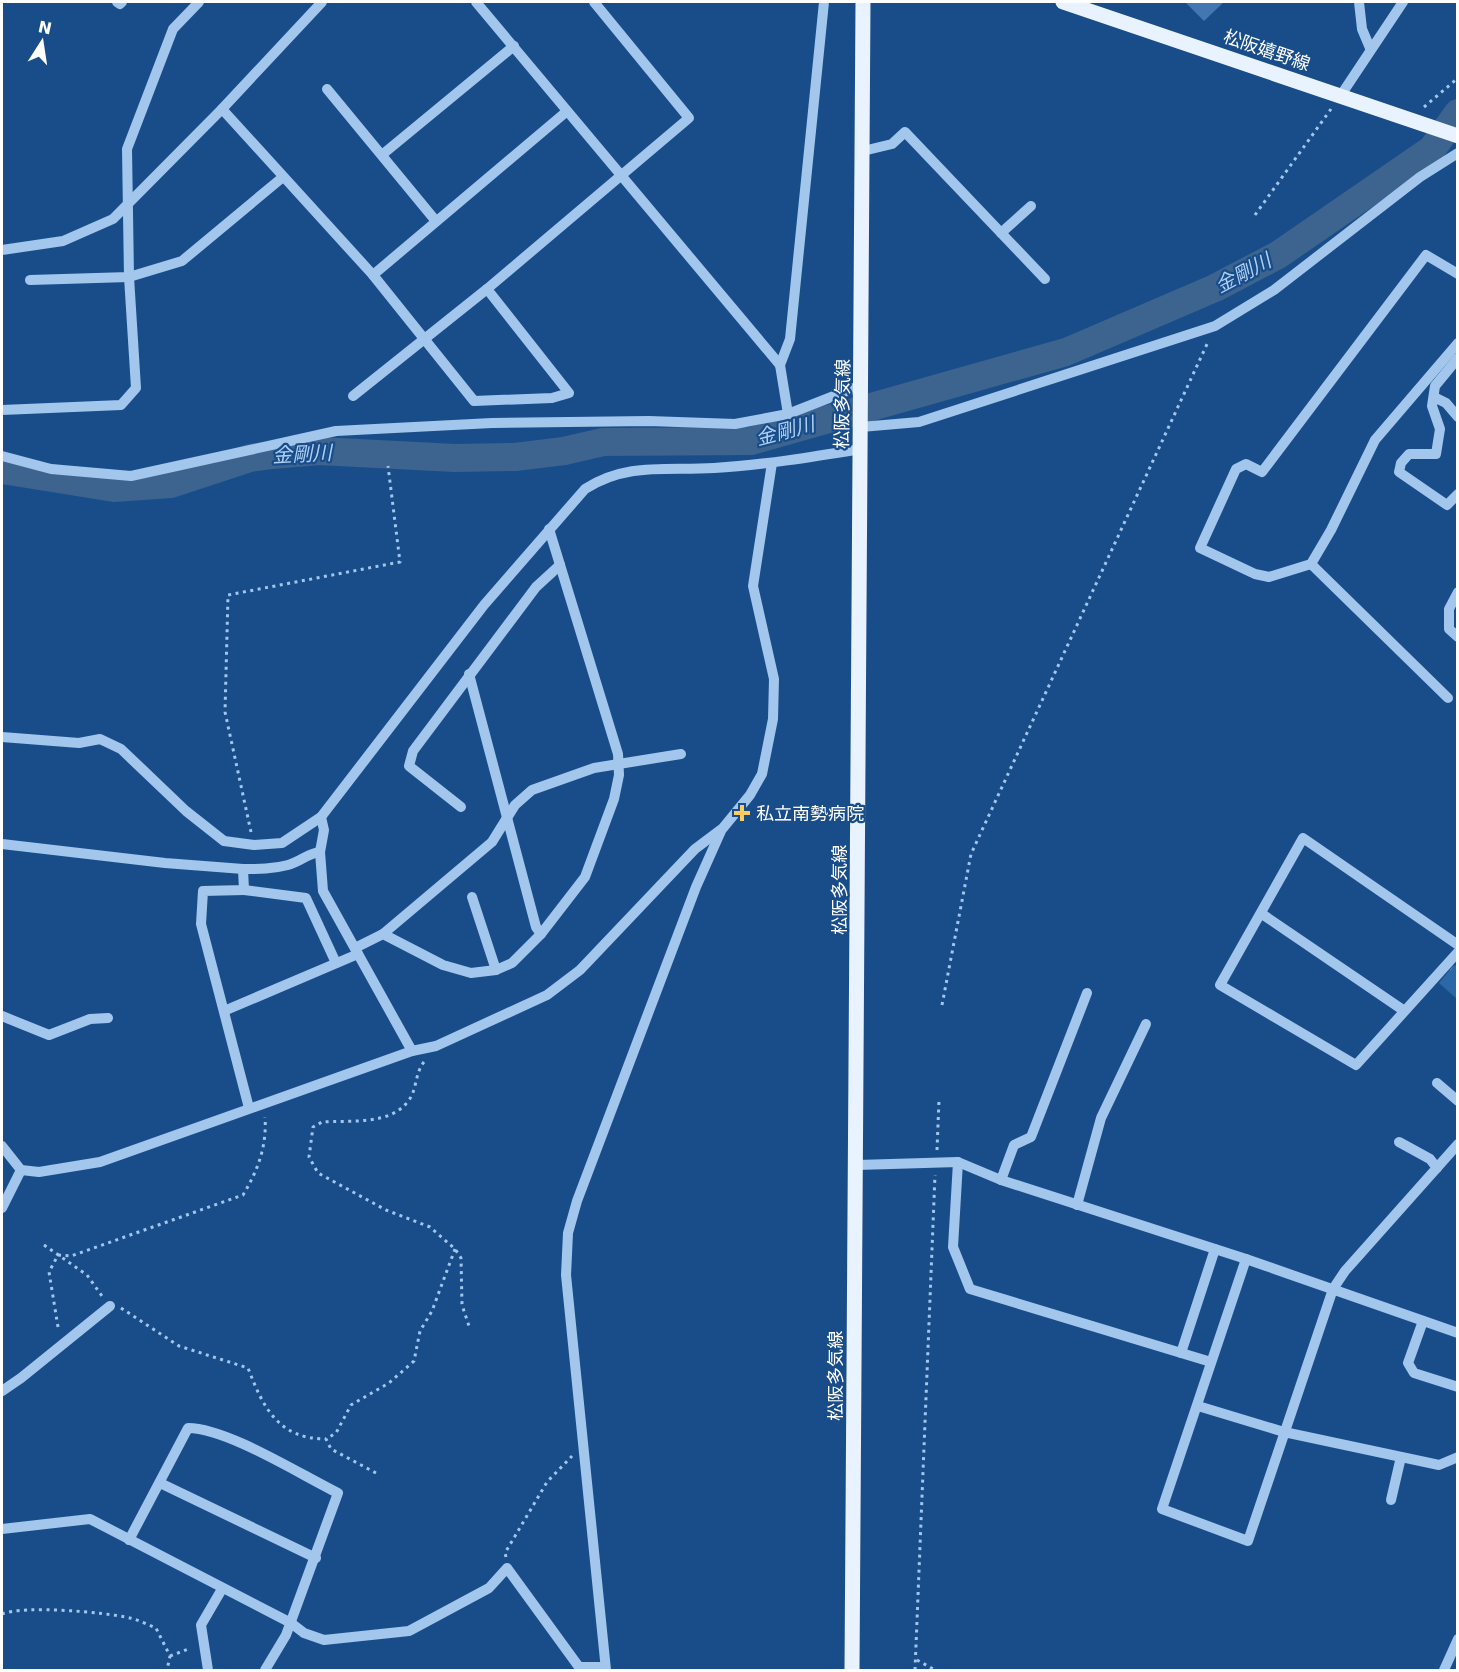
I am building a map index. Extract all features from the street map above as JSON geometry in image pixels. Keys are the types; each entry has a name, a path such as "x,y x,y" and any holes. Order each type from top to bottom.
{"main road":[{"name":"松阪多気線","path":"852,1671 863,2"},
{"name":"松阪嬉野線","path":"1063,2 1457,136"}],"street":[{"path":"117,2 120,4 122,2"},
{"path":"2,410 121,405 136,388 129,277 127,149 173,29 199,2"},
{"path":"2,250 63,241 113,219 222,110 322,2"},
{"path":"476,2 620,177 780,365"},
{"path":"353,396 422,338 487,289 689,118 594,2"},
{"path":"788,414 780,365 789,339 824,2"},
{"path":"1359,2 1362,29 1371,48"},
{"path":"1341,95 1403,2"},
{"path":"382,154 514,46"},
{"path":"327,89 435,220"},
{"path":"222,110 373,275 474,401 552,398 569,393 487,289"},
{"path":"373,275 435,220 566,112"},
{"path":"863,151 892,144 905,132 1045,279"},
{"path":"861,423 919,422 1215,326 1274,290 1420,177 1458,153"},
{"path":"30,280 129,277 182,261 283,177"},
{"path":"1001,233 1030,206"},
{"path":"1458,274 1426,255 1262,472 1246,465 1236,469 1200,548 1255,574 1269,577 1311,564 1331,530 1375,440 1458,343"},
{"path":"1458,358 1435,386 1432,405 1440,429 1440,442 1436,454 1409,454 1401,463 1399,472 1447,505 1458,494"},
{"path":"2,456 51,469 131,476 336,431 492,423 649,421 735,424 788,414 862,390"},
{"path":"1434,397 1446,403 1458,417"},
{"path":"2,737 79,742 100,739 121,749 186,811 224,841 254,845 282,843 321,817 483,605 585,489 604,477 624,471 772,463 861,449"},
{"path":"2,1146 21,1170 39,1172 100,1162 412,1051 436,1046 547,995 572,976 614,937 695,849 723,828 750,795 762,774 773,720 774,679 753,586 772,463"},
{"path":"383,934 443,965 471,973 496,970 512,963 541,934 585,877 614,799 618,754 549,529"},
{"path":"1311,564 1448,698"},
{"path":"461,807 409,766 413,751 536,587 560,565"},
{"path":"1458,592 1449,609 1449,629 1458,637"},
{"path":"469,674 536,927 541,934"},
{"path":"224,1011 336,963 383,934 492,842 515,805 532,790 594,768 681,754"},
{"path":"321,817 324,830 320,852 323,891 412,1051"},
{"path":"568,1671 579,1667 605,1669 566,1275 568,1233 577,1201 692,898 723,828"},
{"path":"1458,945 1304,838 1220,985 1356,1065 1458,952"},
{"path":"2,844 165,863 243,869 267,869 290,865 312,853 320,852"},
{"path":"243,869 244,890"},
{"path":"249,1108 201,924 203,891 244,890 306,898 336,963"},
{"path":"472,897 496,970"},
{"path":"1262,914 1403,1011"},
{"path":"1001,1180 1014,1145 1031,1137 1087,993"},
{"path":"2,1016 48,1035 90,1019 108,1018"},
{"path":"1077,1205 1101,1118 1146,1024"},
{"path":"1437,1083 1458,1101"},
{"path":"1399,1142 1430,1160 1437,1168"},
{"path":"1246,1259 1162,1509 1248,1541 1334,1289 1345,1271 1458,1144"},
{"path":"857,1164 958,1162 1001,1180 1246,1259 1458,1333"},
{"path":"958,1162 953,1246 970,1289 1211,1362"},
{"path":"2,1208 21,1170"},
{"path":"1181,1353 1215,1249"},
{"path":"2,1390 21,1378 110,1306"},
{"path":"1423,1321 1408,1363 1414,1372 1458,1387"},
{"path":"1198,1406 1284,1432 1438,1465 1458,1457"},
{"path":"129,1540 188,1428 202,1428 243,1445 338,1493 291,1623 265,1671"},
{"path":"1391,1500 1401,1457"},
{"path":"160,1483 316,1558"},
{"path":"2,1529 90,1519 291,1623 304,1633 324,1640 409,1631 489,1588 507,1568 579,1667"},
{"path":"208,1671 201,1625 222,1589"},
{"path":"1444,1671 1458,1639"}],"path":[{"path":"1424,107 1458,78"},
{"path":"1255,215 1341,95"},
{"path":"942,1005 971,854 1215,326"},
{"path":"254,845 225,712 228,595 400,562 388,466"},
{"path":"436,1046 421,1065 410,1100 395,1114 383,1118 322,1122 313,1127 309,1157 318,1173 386,1210 430,1227 455,1249 461,1258 462,1305 469,1326"},
{"path":"915,1671 939,1100"},
{"path":"58,1255 71,1256 243,1195 256,1172 266,1137 264,1103"},
{"path":"44,1245 87,1275 110,1306 123,1308 179,1346 248,1368 263,1406 280,1424 312,1439 326,1439 336,1433 351,1405 389,1383 414,1361 420,1331 432,1311 455,1249"},
{"path":"58,1255 49,1272 58,1327"},
{"path":"326,1439 331,1449 376,1473"},
{"path":"507,1568 505,1552 547,1482 584,1444"},
{"path":"2,1614 12,1610 37,1609 130,1618 156,1628 170,1656 167,1671"},
{"path":"170,1656 204,1645"},
{"path":"917,1660 935,1671"}],"green space":[{"path":"1458,965 1457,999 1439,983 1453,966"}],"building":[{"path":"1185,2 1224,2 1204,21"}],"waterway":[{"name":"金剛川","path":"2,470 114,488 171,484 250,458 319,451 455,458 515,457 564,451 603,442 751,441 1066,352 1215,288 1278,255 1432,149 1458,113"}],"place":[{"name":"私立南勢病院","path":"742,813"}]}
